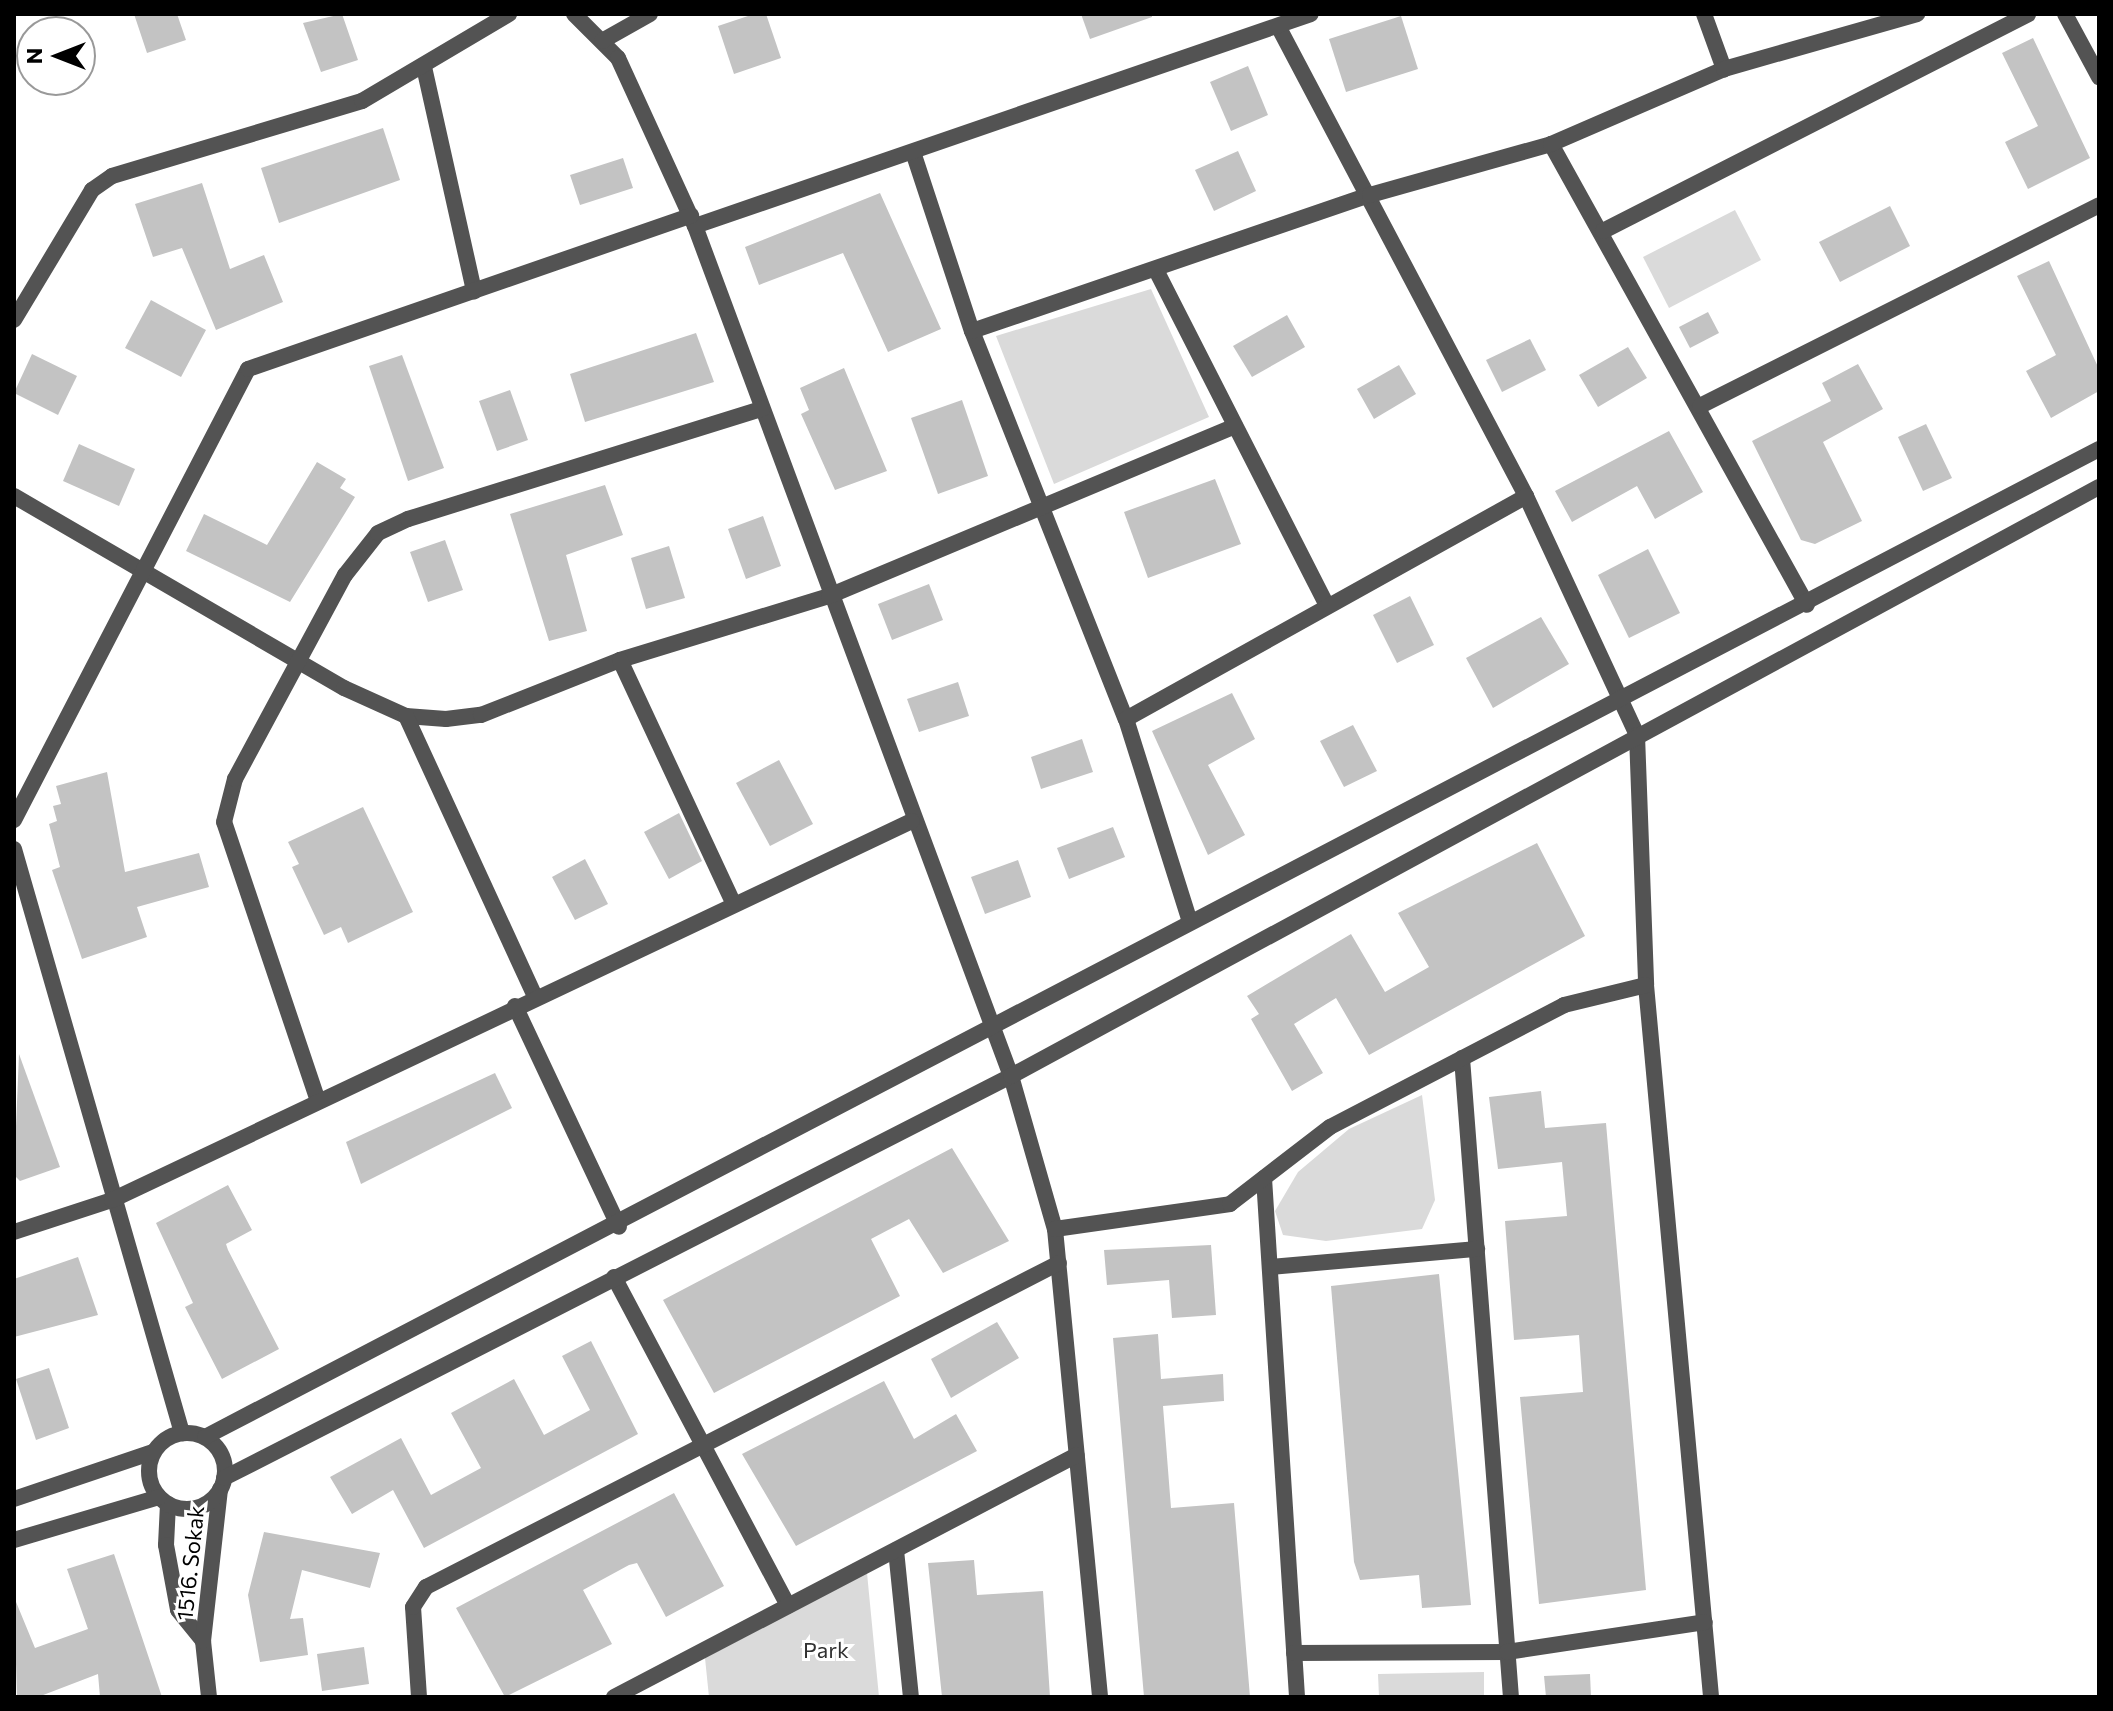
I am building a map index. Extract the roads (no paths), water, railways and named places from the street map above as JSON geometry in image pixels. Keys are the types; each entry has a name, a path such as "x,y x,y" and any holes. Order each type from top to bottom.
{"street":[{"path":"14,320 92,190 112,176 362,101 509,14"},
{"path":"574,14 618,58 693,221 912,821 1011,1076 1055,1229 1100,1697"},
{"path":"602,41 650,14"},
{"path":"14,820 248,369 474,291 913,152 1311,14"},
{"path":"1704,14 1724,69"},
{"path":"972,331 1157,272 1370,195 1551,144 1724,69 1917,14"},
{"path":"1603,231 2028,14"},
{"path":"2065,14 2099,77"},
{"path":"1278,26 1370,195 1526,496 1637,735 1646,985 1711,1697"},
{"path":"424,67 474,291"},
{"path":"1551,144 1603,231 1807,605"},
{"path":"913,152 972,331 1126,719 1190,922"},
{"path":"1700,406 2099,205"},
{"path":"1157,272 1327,606"},
{"path":"318,1101 224,822 235,779 300,664 345,575 378,533 762,409"},
{"path":"14,496 141,575 300,664 406,716 481,715 620,660 829,596 1235,426"},
{"path":"14,1499 153,1452 182,1433 205,1437 619,1227 1190,922 1619,698 1807,605 2099,449"},
{"path":"14,1540 164,1501 192,1509 222,1484 614,1277 1011,1076 2099,487"},
{"path":"1126,719 1526,496"},
{"path":"620,660 734,904"},
{"path":"406,716 535,997"},
{"path":"14,1232 112,1200 515,1006 912,821"},
{"path":"14,849 112,1200 182,1433"},
{"path":"1055,1229 1230,1204 1330,1127 1564,1005 1646,985"},
{"path":"515,1006 619,1227"},
{"path":"1462,1058 1511,1697"},
{"path":"1264,1178 1297,1697"},
{"path":"1270,1267 1477,1249"},
{"path":"419,1697 413,1607 426,1587 1059,1263"},
{"path":"614,1277 788,1606"},
{"path":"205,1437 221,1454 222,1484"},
{"path":"153,1452 149,1476 164,1501"},
{"path":"614,1697 1077,1455"},
{"name":"1516. Sokak","path":"209,1697 203,1641 222,1484"},
{"name":"1516. Sokak","path":"164,1501 166,1545 178,1610 203,1641"},
{"path":"896,1550 911,1697"},
{"path":"1294,1653 1507,1652 1705,1622"}],"park label":[{"name":"Park","path":"826,1650"}]}
